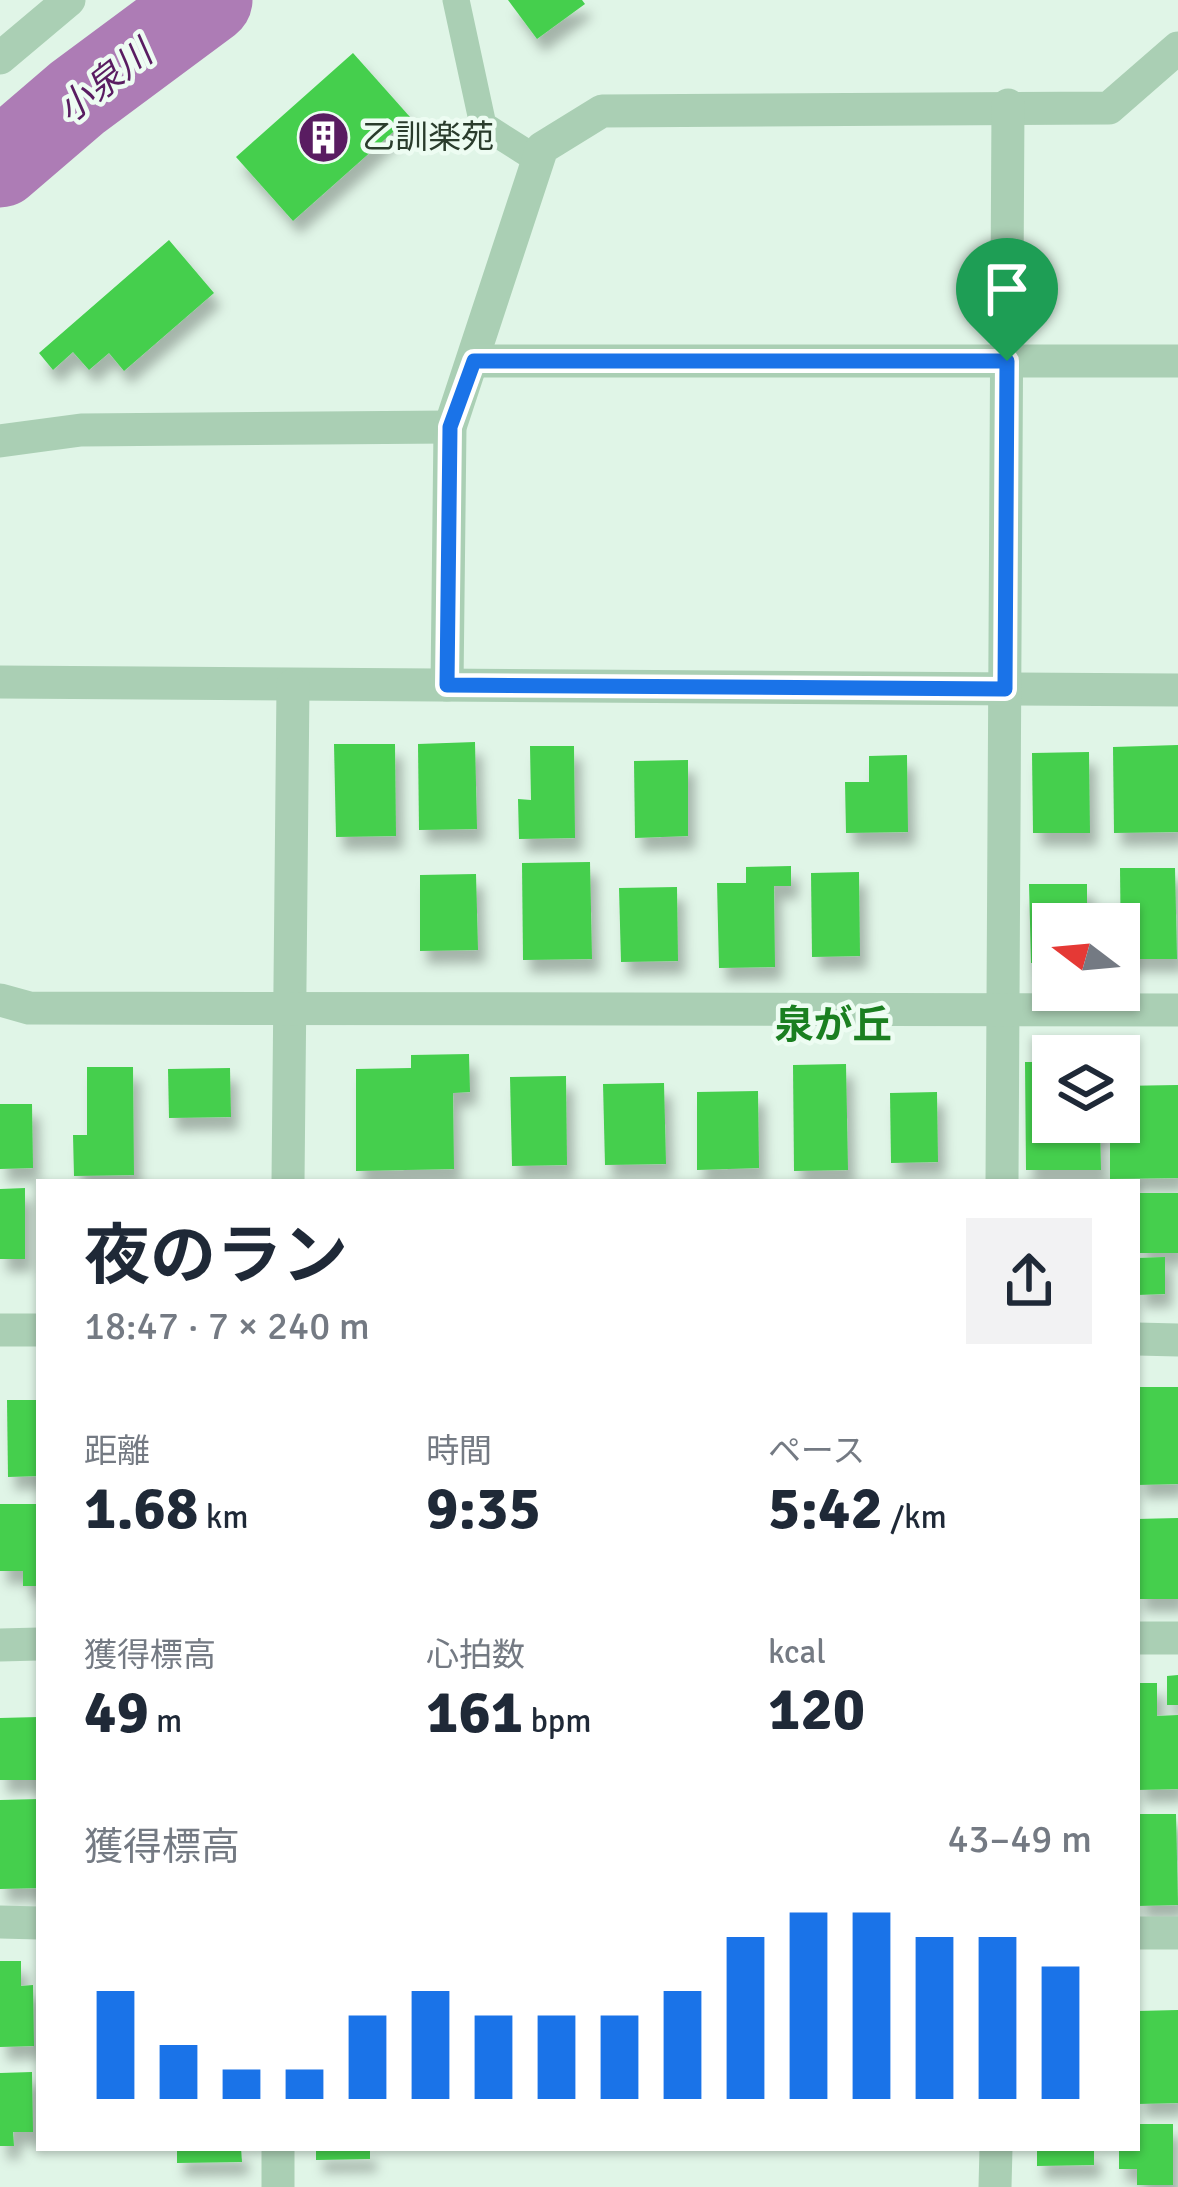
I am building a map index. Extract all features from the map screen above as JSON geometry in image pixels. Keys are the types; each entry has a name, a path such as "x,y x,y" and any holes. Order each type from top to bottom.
{"street":[{"path":"0,58 69,0"},
{"path":"447,685 450,427 542,148 602,111 1109,108 1178,48"},
{"path":"1001,1179 1008,105"},
{"path":"474,361 1178,361"},
{"path":"0,441 81,430 450,427"},
{"path":"0,682 1178,690"},
{"path":"288,1179 293,685"},
{"path":"0,1000 29,1008 1178,1010"},
{"path":"0,1330 36,1330"},
{"path":"1140,1340 1178,1340"},
{"path":"1140,1638 1178,1638"},
{"path":"0,1645 36,1644"},
{"path":"0,1922 36,1923"},
{"path":"1140,1933 1178,1933"},
{"path":"278,2151 278,2187"},
{"path":"995,2151 995,2187"}],"lane":[{"path":"456,0 483,125 538,160"}],"building":[{"path":"508,0 582,0 585,4 537,39"},
{"name":"乙訓楽苑","path":"353,53 410,117 293,221 236,157"},
{"path":"169,240 214,293 124,371 109,353 89,370 73,352 53,370 39,353"},
{"path":"475,742 477,829 419,830 418,744"},
{"path":"334,744 395,744 396,836 336,837"},
{"path":"1178,745 1178,832 1114,833 1113,747"},
{"path":"530,746 574,746 575,838 519,839 518,799 531,800"},
{"path":"1089,752 1090,833 1033,833 1032,753"},
{"path":"907,755 908,832 846,833 845,782 869,782 869,756"},
{"path":"688,760 688,836 635,838 634,761"},
{"path":"590,862 592,959 523,960 522,863"},
{"path":"791,866 791,886 774,886 775,967 719,968 717,883 746,883 746,867"},
{"path":"1120,868 1175,868 1177,959 1140,959 1140,903 1120,903"},
{"path":"859,872 860,956 812,957 811,873"},
{"path":"476,874 478,950 420,951 420,875"},
{"path":"1029,884 1087,884 1087,903 1032,903 1031,963"},
{"path":"677,887 678,961 621,962 619,888"},
{"path":"469,1054 470,1092 453,1093 454,1169 356,1171 356,1069 411,1068 411,1055"},
{"path":"1025,1062 1032,1062 1032,1143 1100,1143 1101,1170 1026,1170"},
{"path":"846,1064 848,1170 794,1171 793,1065"},
{"path":"87,1067 133,1067 134,1175 74,1176 73,1135 87,1135"},
{"path":"230,1068 231,1117 169,1118 168,1069"},
{"path":"566,1076 567,1165 512,1166 510,1077"},
{"path":"664,1083 666,1164 605,1165 603,1084"},
{"path":"1178,1085 1178,1178 1110,1179 1110,1143 1140,1143 1140,1086"},
{"path":"758,1091 759,1168 697,1170 697,1092"},
{"path":"937,1092 938,1162 891,1163 890,1093"},
{"path":"0,1104 32,1104 33,1168 0,1169"},
{"path":"25,1188 25,1259 0,1259 0,1189"},
{"path":"1140,1193 1178,1193 1178,1253 1140,1253"},
{"path":"1165,1257 1165,1294 1140,1295 1140,1258"},
{"path":"1140,1387 1178,1387 1178,1484 1140,1485"},
{"path":"7,1400 36,1400 36,1476 8,1477"},
{"path":"0,1504 36,1504 36,1586 23,1586 23,1571 0,1571"},
{"path":"1178,1518 1178,1599 1140,1599 1140,1519"},
{"path":"1178,1675 1178,1705 1167,1705 1167,1676"},
{"path":"1140,1683 1157,1683 1157,1716 1178,1715 1178,1789 1140,1790"},
{"path":"36,1717 36,1780 0,1780 0,1718"},
{"path":"36,1799 36,1888 0,1889 0,1800"},
{"path":"1140,1814 1176,1814 1178,1905 1140,1906"},
{"path":"0,1961 21,1961 21,1986 33,1985 34,2046 0,2047"},
{"path":"1178,2010 1178,2103 1140,2104 1140,2011"},
{"path":"32,2072 33,2132 13,2132 14,2146 0,2146 0,2073"},
{"path":"1140,2124 1173,2124 1173,2185 1137,2185 1137,2169 1119,2169 1119,2151 1140,2151"},
{"path":"177,2151 241,2151 242,2162 177,2163"},
{"path":"316,2151 370,2151 370,2159 316,2160"},
{"path":"1037,2151 1094,2151 1094,2165 1037,2166"}],"waterway":[{"name":"小泉川","path":"0,164 77,98 209,0"}],"place":[{"name":"乙訓楽苑","path":"323,137"}],"district":[{"name":"泉が丘","path":"833,1025"}],"route":[{"path":"474,361 1007,361 1005,689 447,685 450,427 474,361"}]}
